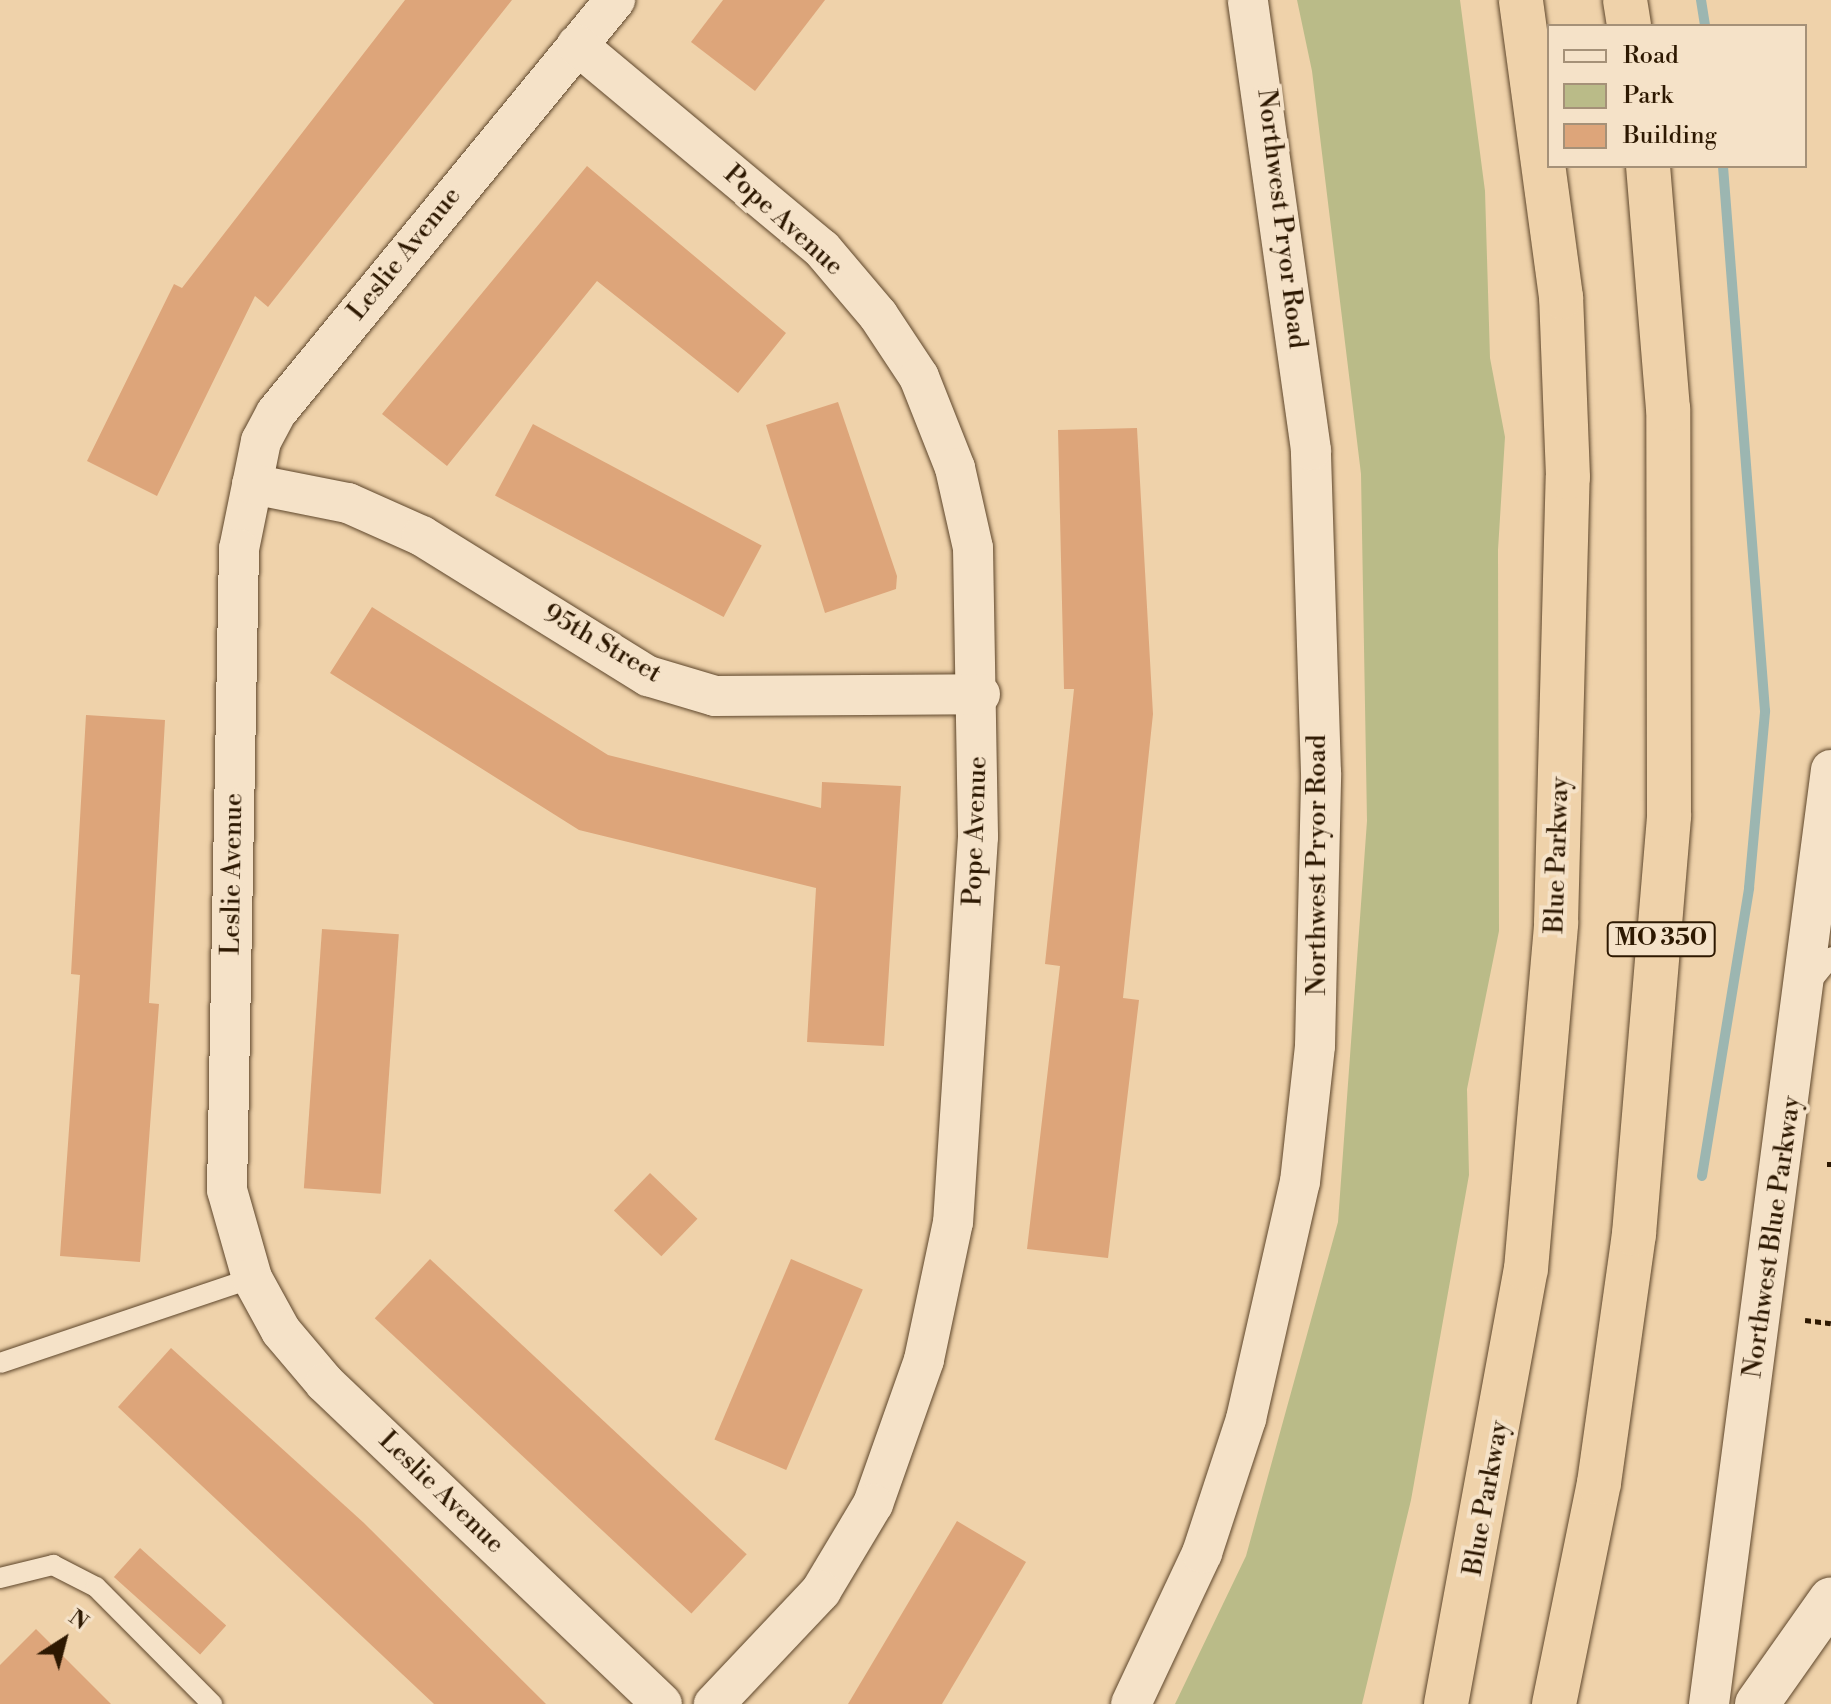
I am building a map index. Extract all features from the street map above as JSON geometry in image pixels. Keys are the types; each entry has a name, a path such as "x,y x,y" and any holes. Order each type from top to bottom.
{"highway":[{"name":"Blue Parkway","path":"1446,1704 1526,1269 1556,923 1568,477 1561,297 1521,0"},
{"path":"1625,0 1629,24"},
{"name":"MO 350","path":"1554,1704 1599,1483 1634,1234 1669,816 1668,409 1648,168"}],"street":[{"name":"Leslie Avenue","path":"615,0 276,413 252,484 239,549 227,1190 252,1278 281,1331 325,1383 662,1704"},
{"name":"Northwest Pryor Road","path":"1131,1704 1202,1553 1246,1419 1300,1182 1315,1046 1321,788 1311,450 1248,0"},
{"name":"Pope Avenue","path":"577,45 822,249 919,377 955,468 973,548 980,694 978,837 953,1222 924,1360 873,1504 821,1591 714,1704"},
{"name":"95th Street","path":"252,484 348,503 422,536 648,676 715,696 980,694"},
{"name":"Northwest Blue Parkway","path":"1709,1704 1805,989 1831,770"},
{"path":"1757,1704 1831,1599"}],"lane":[{"path":"1805,989 1831,957"},
{"path":"0,1363 252,1278"},
{"path":"0,1578 53,1565 96,1587 212,1704"}],"path":[{"path":"1805,1320 1831,1323"}],"green space":[{"path":"1297,0 1460,0 1485,191 1490,358 1505,437 1498,550 1499,931 1467,1089 1469,1175 1411,1500 1362,1704 1175,1704 1246,1556 1338,1222 1367,821 1361,474 1312,71"}],"building":[{"path":"405,0 512,0 268,307 255,296 157,496 87,461 174,284 182,288"},
{"path":"723,0 825,0 755,91 691,42"},
{"path":"587,166 786,333 738,393 597,281 447,466 382,414"},
{"path":"838,402 897,576 896,589 825,613 766,425"},
{"path":"533,424 762,546 724,617 495,496"},
{"path":"1137,428 1153,714 1123,998 1139,1000 1108,1258 1027,1249 1060,966 1045,964 1074,689 1064,689 1058,430"},
{"path":"372,607 608,755 821,808 822,782 901,786 884,1046 807,1042 816,888 579,830 330,673"},
{"path":"86,715 165,720 149,1003 159,1004 140,1262 60,1256 80,975 71,974"},
{"path":"322,929 399,934 381,1194 304,1188"},
{"path":"650,1173 697,1219 661,1256 614,1210"},
{"path":"430,1259 747,1554 691,1614 375,1318"},
{"path":"791,1259 863,1289 786,1470 714,1439"},
{"path":"171,1348 364,1523 546,1704 434,1704 118,1407"},
{"path":"957,1521 1026,1562 942,1704 848,1704"},
{"path":"140,1548 226,1626 200,1655 114,1577"},
{"path":"36,1629 111,1704 0,1704 0,1665"}],"waterway":[{"path":"1701,0 1705,24"},
{"path":"1702,1176 1749,888 1765,711 1723,168"}]}
